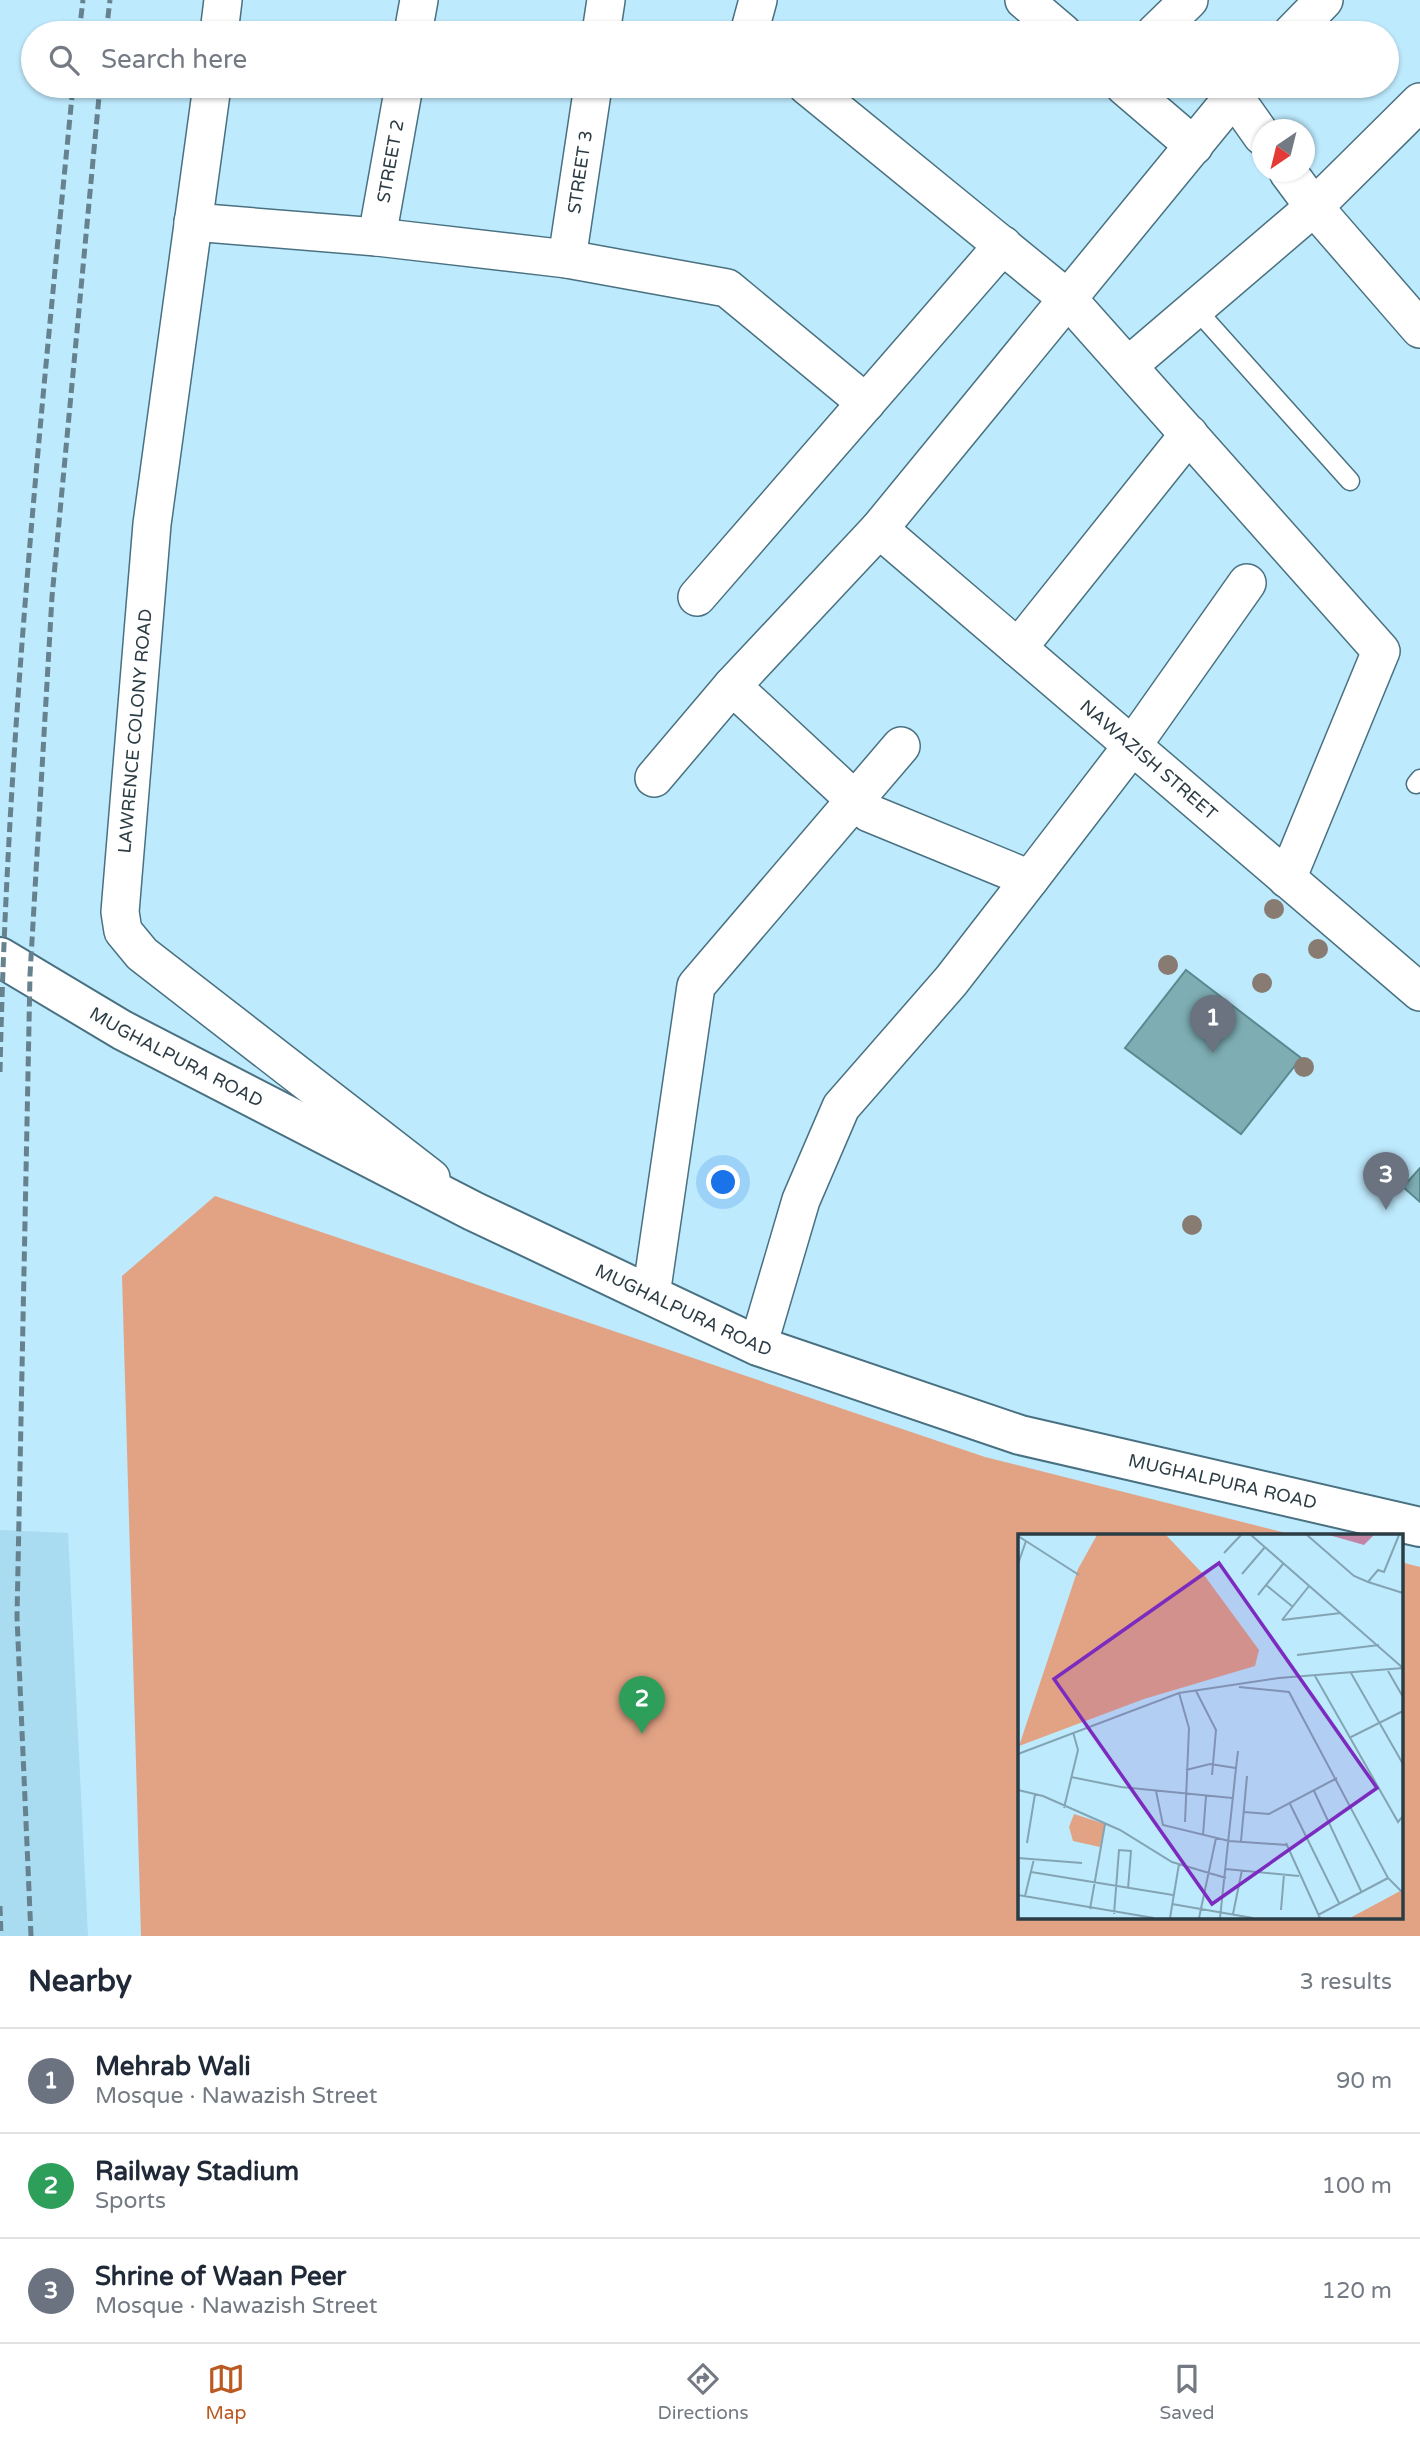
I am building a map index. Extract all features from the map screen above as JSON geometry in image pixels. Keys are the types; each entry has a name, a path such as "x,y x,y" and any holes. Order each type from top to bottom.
{"main road":[{"name":"MUGHALPURA ROAD","path":"0,957 122,1030 473,1211 758,1346 1020,1435 1420,1527"}],"street":[{"path":"220,21 223,0"},
{"path":"415,21 419,0"},
{"path":"603,21 606,0"},
{"path":"752,21 758,0"},
{"path":"1024,0 1049,21"},
{"path":"1167,21 1189,0"},
{"path":"1304,21 1324,0"},
{"name":"LAWRENCE COLONY ROAD","path":"210,98 152,524 120,912 123,931 142,954 473,1211"},
{"name":"STREET 2","path":"377,237 402,98"},
{"name":"STREET 3","path":"567,259 591,98"},
{"path":"822,98 1068,299 1381,651 1287,879"},
{"path":"1138,98 1194,146"},
{"path":"654,778 732,686 879,528 1232,98"},
{"path":"1241,98 1253,119"},
{"path":"1128,366 1314,207 1420,102"},
{"path":"1295,182 1420,329"},
{"path":"193,222 377,237 567,259 727,288 866,403"},
{"path":"697,597 1003,245"},
{"path":"1018,648 1189,434"},
{"name":"NAWAZISH STREET","path":"879,528 1420,992"},
{"path":"758,1346 802,1200 842,1107 951,981 1030,879 1132,746 1247,583"},
{"path":"732,686 869,813 1030,879"},
{"path":"650,1294 696,986 901,746"}],"lane":[{"path":"1195,308 1350,481"}],"shaded area":[{"path":"215,1196 985,1457 1290,1534 1018,1534 1018,1918 1402,1918 1402,1562 1420,1567 1420,1936 141,1936 122,1276"},
{"path":"0,1530 68,1533 88,1936 0,1936"}],"building":[{"path":"1186,970 1301,1058 1241,1134 1125,1048"},
{"path":"1420,1168 1420,1202 1403,1187"}],"railway":[{"path":"80,21 83,0"},
{"path":"107,21 110,0"},
{"path":"0,1072 10,825 27,578 72,98"},
{"path":"31,1936 17,1617 30,975 52,597 99,98"},
{"path":"0,1906 1,1936"}],"place":[{"name":"Mehrab Wali","path":"1213,1053"},
{"name":"Shrine of Waan Peer","path":"1386,1210"},
{"name":"Railway Stadium","path":"642,1734"}]}
